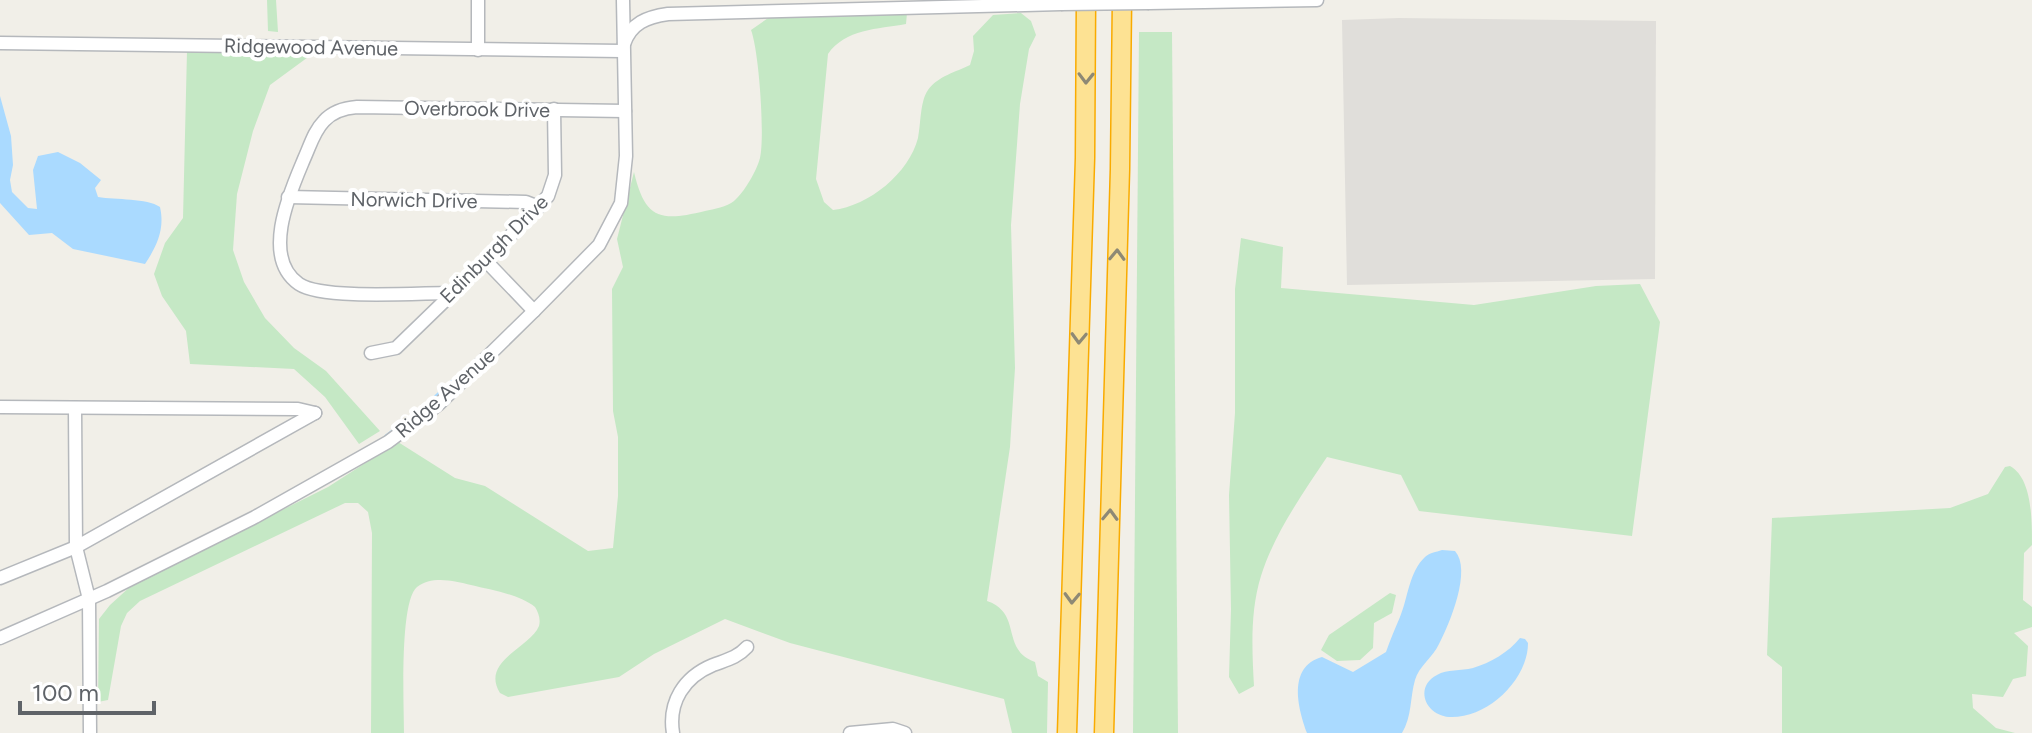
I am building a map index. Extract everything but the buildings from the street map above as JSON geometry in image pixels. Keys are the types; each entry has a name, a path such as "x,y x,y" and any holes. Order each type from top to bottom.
{"highway":[{"path":"1067,733 1085,158 1086,0"},
{"path":"1104,733 1122,0"}],"street":[{"path":"478,0 478,50"},
{"name":"Ridge Avenue","path":"0,638 89,599 299,494 388,442 439,404 599,245 615,219 624,189 623,0"},
{"path":"622,51 631,30 643,20 690,6 1317,0"},
{"name":"Ridgewood Avenue","path":"0,43 622,51"},
{"name":"Overbrook Drive","path":"288,197 315,133 339,110 357,107 625,111"},
{"name":"Edinburgh Drive","path":"371,353 396,348 539,207 553,187 555,175 554,109"},
{"path":"288,197 282,213 282,252 289,272 300,284 323,292 451,293"},
{"name":"Norwich Drive","path":"288,197 526,202 539,207"},
{"path":"489,258 537,308"},
{"path":"0,407 298,409 315,413 76,547 0,578"},
{"path":"75,408 76,547 89,599 90,733"},
{"path":"673,733 674,703 679,690 697,673 732,658 747,647"},
{"path":"850,733 893,729 905,733"}],"shaded area":[{"path":"1342,20 1656,21 1655,279 1347,285"}],"green space":[{"path":"267,0 276,0 278,32 268,31"},
{"path":"907,13 906,24 853,35 843,39 828,54 816,179 824,202 833,210 873,195 897,175 918,138 923,100 928,90 942,78 970,65 974,51 973,36 993,15 1021,13 1031,21 1036,35 1029,49 1020,104 1011,225 1015,368 1010,447 987,601 1005,614 1018,649 1035,662 1038,676 1048,682 1047,733 1012,733 1004,699 790,643 725,619 654,654 619,677 508,697 500,693 496,682 497,672 501,663 539,626 535,607 513,596 444,580 430,581 417,587 407,612 404,733 371,733 372,533 368,512 358,503 345,503 140,601 127,613 121,626 108,700 98,702 99,619 132,585 328,487 398,442 455,478 485,486 588,551 613,548 618,496 618,437 613,411 612,289 623,267 617,239 634,172 638,188 649,208 666,216 720,208 731,203 742,193 760,158 759,74 751,30 771,16"},
{"path":"1139,32 1172,32 1178,733 1133,733"},
{"path":"187,51 315,52 270,85 253,131 237,194 233,250 244,282 265,318 294,348 326,371 380,431 359,444 325,397 294,369 190,364 186,331 162,296 154,274 165,243 183,218"},
{"path":"1241,238 1283,247 1281,288 1474,305 1596,286 1640,284 1660,322 1632,536 1419,511 1401,475 1327,457 1290,514 1261,576 1253,617 1254,686 1239,694 1229,677 1229,495 1235,413 1235,289"},
{"path":"2010,466 2023,480 2031,512 2032,545 2024,553 2023,600 2032,607 2032,627 2014,633 2028,646 2026,676 2013,679 2003,697 1972,694 1973,708 1996,728 2015,733 1782,733 1782,667 1767,655 1772,518 1950,508 1988,494 2005,467"},
{"path":"1390,593 1396,595 1392,613 1374,623 1373,648 1360,660 1337,661 1321,650 1329,635"}],"water":[{"path":"0,96 11,136 12,192 28,208 37,209 33,170 38,156 58,152 80,163 101,180 95,188 98,197 139,201 160,207 159,237 145,264 73,249 52,233 29,235 0,203"},
{"path":"1442,550 1455,551 1460,560 1458,597 1439,644 1417,675 1408,720 1402,733 1307,733 1298,689 1304,670 1322,657 1353,672 1386,652 1415,570 1427,556"},
{"path":"1520,638 1528,643 1521,670 1503,695 1491,704 1463,716 1449,717 1429,706 1424,693 1430,680 1445,672 1486,663"}],"waterway":[{"path":"416,414 470,365"},
{"path":"386,436 394,430"}]}
